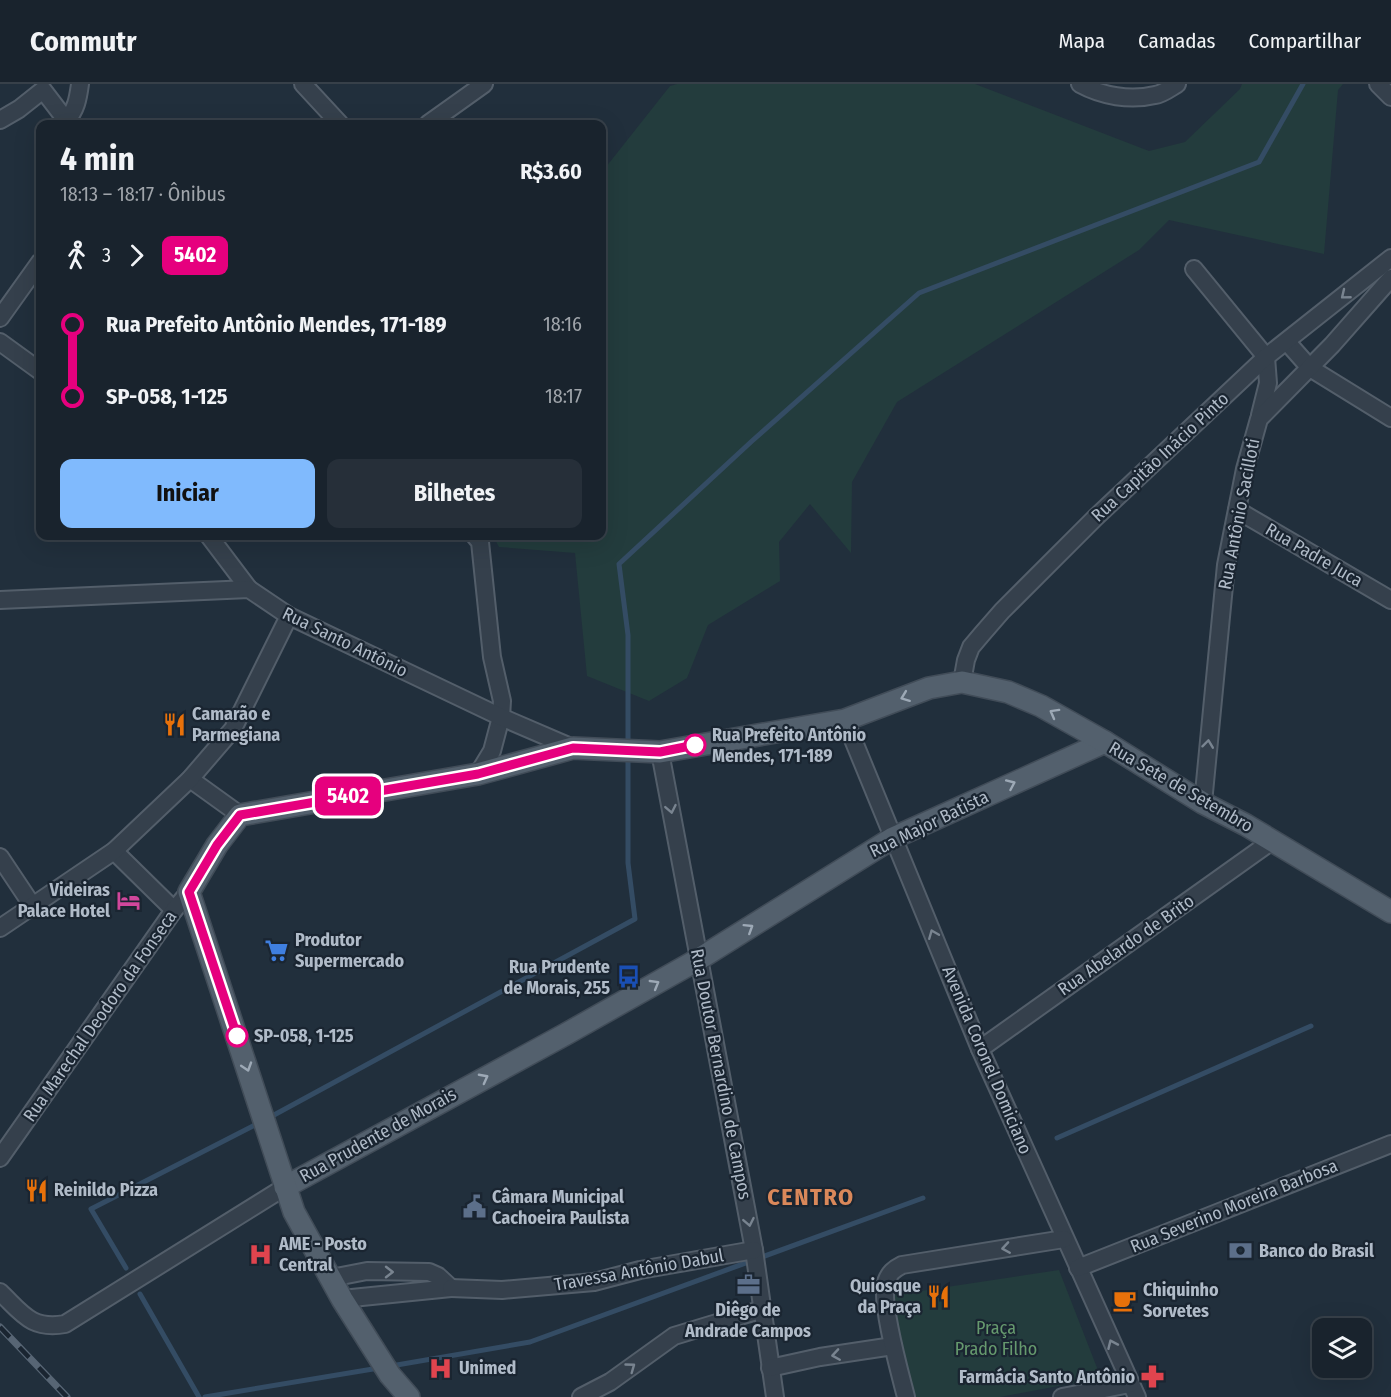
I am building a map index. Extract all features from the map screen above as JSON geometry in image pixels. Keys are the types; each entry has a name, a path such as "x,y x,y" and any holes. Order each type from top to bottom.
{"main road":[{"path":"240,815 478,774 573,748 660,752 845,720 929,688 962,682"},
{"name":"Rua Sete de Setembro","path":"962,682 994,688 1024,698 1105,742 1203,803 1391,912"},
{"name":"Rua Major Batista","path":"699,959 893,838 1105,742"},
{"name":"Rua Marechal Deodoro da Fonseca","path":"189,892 217,845 240,815"},
{"path":"189,892 298,1220 342,1299 390,1375 409,1397"},
{"name":"Rua Prudente de Morais","path":"285,1186 566,1034 699,959"},
{"path":"390,1375 395,1397"}],"street":[{"path":"70,120 77,102 80,84 85,84"},
{"path":"303,84 335,120"},
{"path":"434,120 484,84"},
{"path":"1080,84 1093,91 1126,98 1157,95 1177,84"},
{"path":"1378,84 1391,97"},
{"path":"0,120 19,110 40,87 66,120"},
{"name":"Rua Capitão Inácio Pinto","path":"962,682 966,660 972,647 1002,611 1096,517 1266,357 1391,258"},
{"path":"0,318 36,268"},
{"path":"1194,269 1266,357 1267,389 1259,419"},
{"name":"Rua Antônio Sacilloti","path":"1203,803 1226,565 1245,469 1259,419 1310,368 1391,278"},
{"path":"0,342 36,368"},
{"path":"1287,342 1310,368 1391,418"},
{"name":"Rua Padre Juca","path":"1237,510 1391,600"},
{"name":"Rua Santo Antônio","path":"212,540 249,589 289,616 501,717 573,748"},
{"path":"478,540 492,657 502,700 501,717 492,751 478,774"},
{"path":"0,600 249,589"},
{"path":"0,928 114,851 190,779 232,729 289,616"},
{"name":"Avenida Coronel Domiciano","path":"845,720 980,1049 1133,1390"},
{"name":"Rua Doutor Bernardino de Campos","path":"660,752 754,1250 775,1397"},
{"path":"190,779 240,815"},
{"name":"Rua Abelardo de Brito","path":"980,1049 1272,841"},
{"path":"114,851 174,910"},
{"path":"0,857 32,905"},
{"name":"Rua Marechal Deodoro da Fonseca","path":"0,1158 174,910 189,892"},
{"name":"Rua Severino Moreira Barbosa","path":"1078,1268 1391,1144"},
{"name":"Rua Prudente de Morais","path":"0,1292 30,1321 40,1325 65,1324 285,1186"},
{"path":"906,1397 893,1346 885,1294 886,1283 895,1268 1064,1239"},
{"name":"Travessa Antônio Dabul","path":"342,1299 451,1288 502,1290 594,1282 640,1270 754,1250"},
{"path":"331,1278 367,1271 429,1272 438,1276 451,1288"},
{"path":"581,1397 610,1382 674,1336 764,1309"},
{"path":"770,1368 820,1357 893,1346"},
{"path":"1062,1397 1133,1390"}],"green space":[{"path":"677,84 975,84 1149,151 1185,142 1240,89 1242,84 1343,84 1338,90 1324,254 1169,220 1139,250 897,402 852,482 851,553 810,504 779,542 780,581 708,625 687,678 649,701 587,676 575,553 499,547 495,540 606,540 606,167 670,86"},
{"name":"Praça Prado Filho","path":"1059,1270 1101,1378 1000,1397 916,1397 902,1353 894,1295"}],"waterway":[{"path":"628,740 628,635 619,564 752,441 919,293 1259,162 1303,84"},
{"path":"274,1115 635,919 628,863 628,761"},
{"path":"1057,1138 1311,1026"},
{"path":"126,1268 91,1209 255,1125"},
{"path":"391,1366 530,1342 923,1198"},
{"path":"140,1294 199,1397"},
{"path":"205,1397 379,1368"}],"railway":[{"path":"0,1327 67,1397"}],"bus line":[{"name":"5402","path":"237,1036 189,892 217,845 240,815 478,774 573,748 660,752 695,745"}],"place":[{"name":"Camarão e Parmegiana","path":"174,724"},
{"name":"Rua Prefeito Antônio Mendes, 171-189","path":"695,745"},
{"name":"Videiras Palace Hotel","path":"128,900"},
{"name":"Produtor Supermercado","path":"277,950"},
{"name":"Rua Prudente de Morais, 255","path":"628,977"},
{"name":"SP-058, 1-125","path":"237,1036"},
{"name":"Reinildo Pizza","path":"36,1190"},
{"name":"Câmara Municipal Cachoeira Paulista","path":"474,1207"},
{"name":"Banco do Brasil","path":"1241,1251"},
{"name":"AME - Posto Central","path":"261,1254"},
{"name":"Diêgo de Andrade Campos","path":"748,1284"},
{"name":"Quiosque da Praça","path":"939,1296"},
{"name":"Chiquinho Sorvetes","path":"1125,1300"},
{"name":"Unimed","path":"441,1368"},
{"name":"Farmácia Santo Antônio","path":"1153,1377"}],"district":[{"name":"CENTRO","path":"811,1197"}]}
